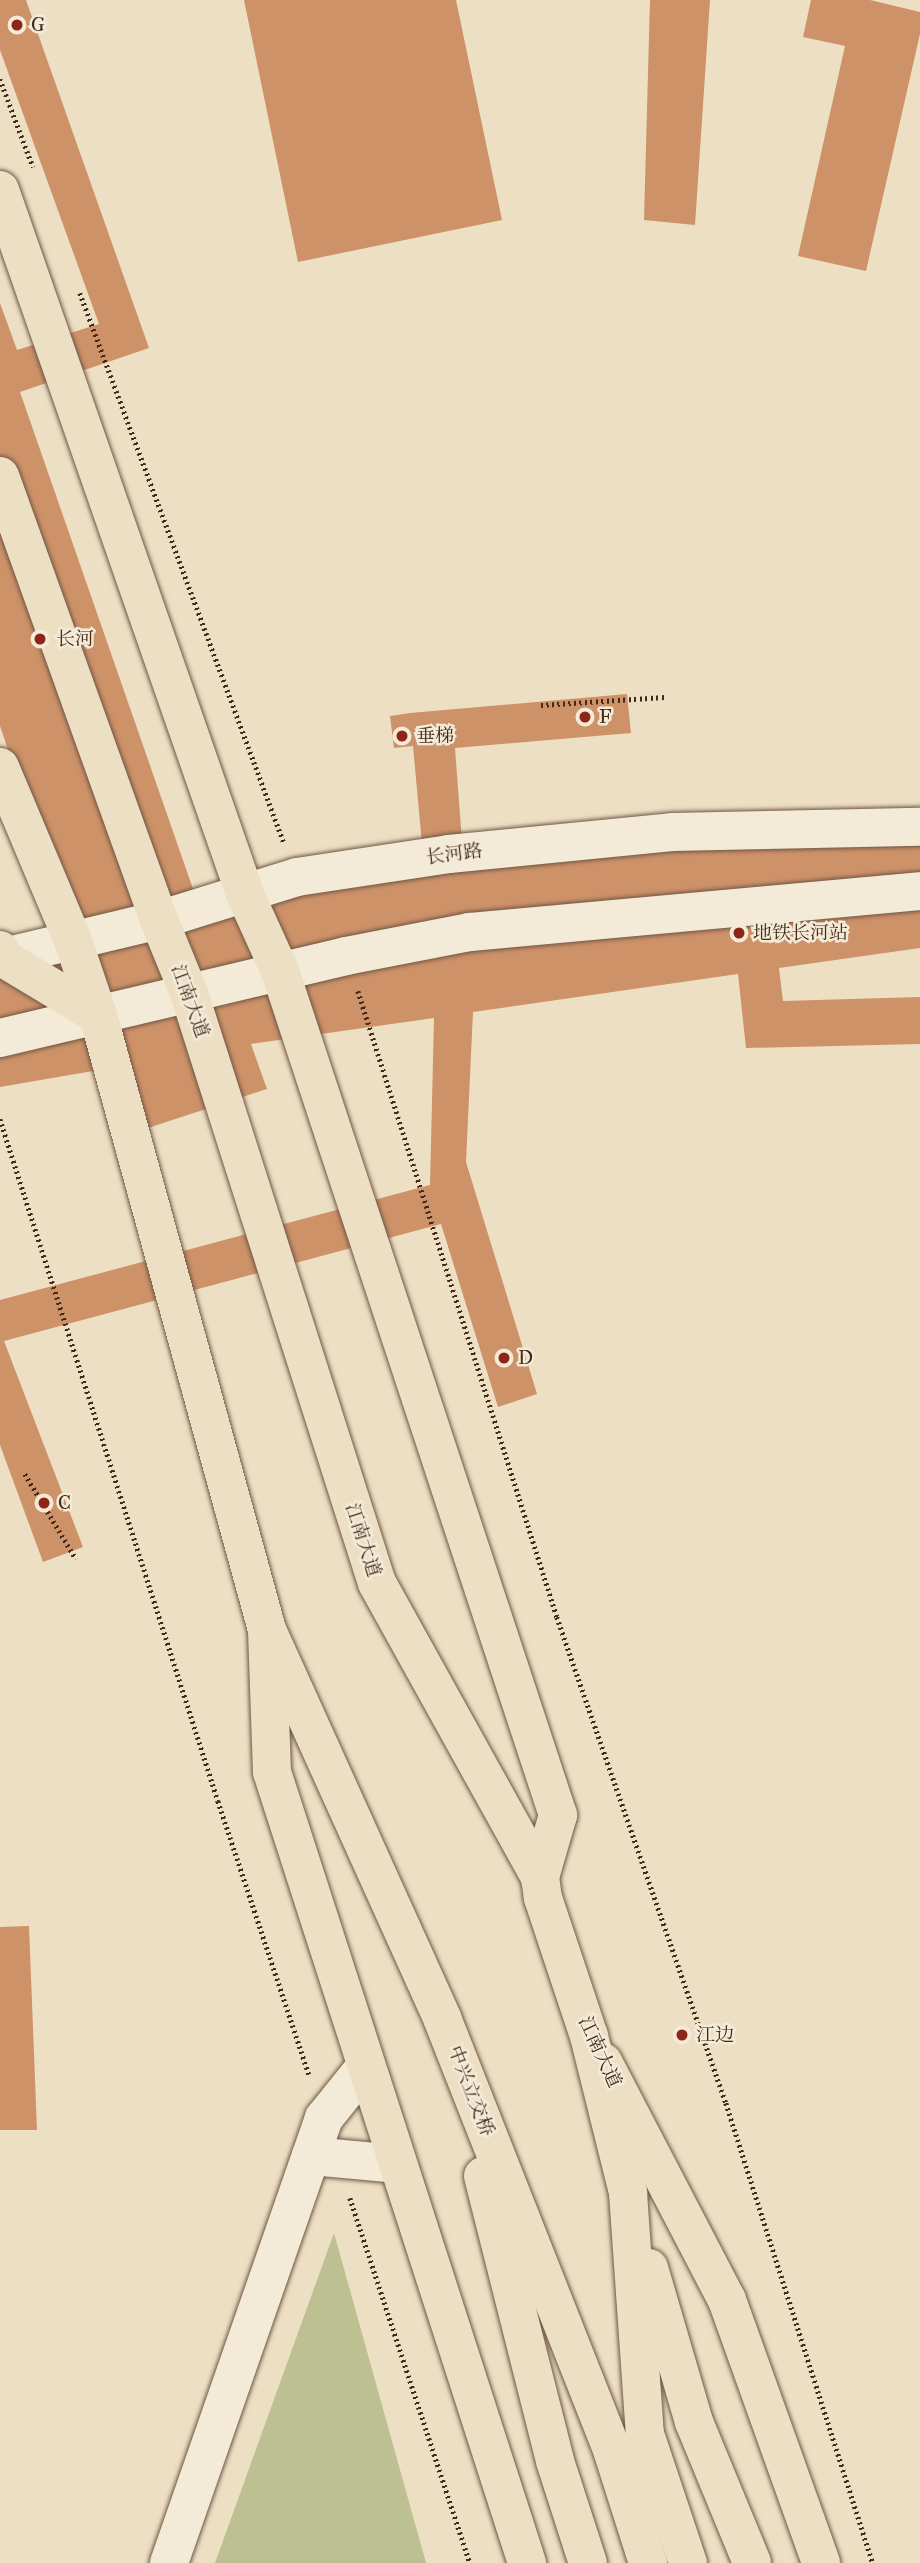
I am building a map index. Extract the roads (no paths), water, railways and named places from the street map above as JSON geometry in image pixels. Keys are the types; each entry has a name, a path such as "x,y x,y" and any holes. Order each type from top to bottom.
{"main road":[{"path":"0,190 245,894 280,971 558,1815 540,1877"},
{"name":"江南大道","path":"0,476 159,920 189,993 377,1583 540,1877 543,1898 589,2036 727,2300 821,2563"},
{"path":"0,767 74,941 98,1015 268,1630 272,1772 527,2563"},
{"name":"长河路","path":"1,955 74,941 159,920 297,877 449,854 672,832 920,827"},
{"path":"0,1038 346,956 470,932 920,891"},
{"path":"1,955 98,1015"},
{"name":"中兴立交桥","path":"268,1630 629,2442 688,2563"},
{"path":"442,2018 555,2461 588,2563"},
{"name":"中兴立交桥","path":"589,2036 628,2193 629,2442 648,2563"},
{"path":"169,2563 325,2158 324,2118 365,2067"},
{"path":"325,2158 397,2164"},
{"path":"628,2193 694,2422 752,2563"}],"place":[{"name":"G","path":"17,25"},
{"name":"长河","path":"40,639"},
{"name":"F","path":"585,717"},
{"name":"垂梯","path":"402,736"},
{"name":"地铁长河站","path":"739,933"},
{"name":"D","path":"504,1358"},
{"name":"C","path":"44,1503"},
{"name":"江边","path":"682,2035"}]}
